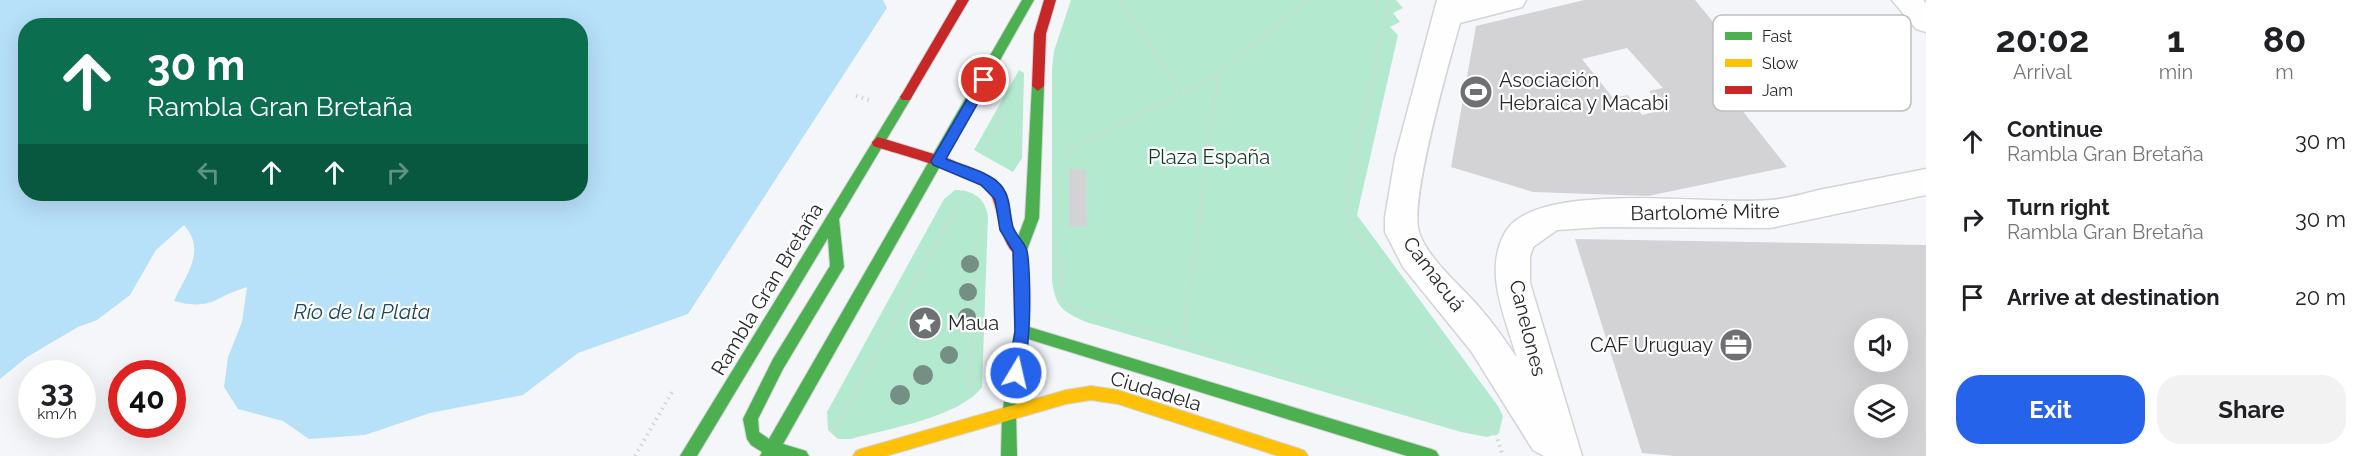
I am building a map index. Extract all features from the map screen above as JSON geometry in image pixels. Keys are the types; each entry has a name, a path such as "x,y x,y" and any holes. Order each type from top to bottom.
{"street":[{"name":"Rambla Gran Bretaña","path":"688,456 833,220 963,0"},
{"path":"770,452 1028,0"},
{"path":"1009,456 1009,415 1022,331 1020,250 1032,218 1040,34 1050,0"},
{"path":"1449,8 1512,0"},
{"path":"1906,0 1926,21"},
{"name":"Camacuá","path":"1449,8 1400,216 1401,231 1414,253 1475,328 1537,421 1556,456"},
{"path":"878,142 938,161 986,181 997,190 1002,199 1007,230 1020,250"},
{"name":"Bartolomé Mitre","path":"1553,217 1603,213 1770,214 1926,182"},
{"name":"Canelones","path":"1553,217 1533,227 1519,239 1513,257 1513,283 1563,456"},
{"path":"801,456 770,452 752,434 750,419 778,364 837,267 833,220"},
{"name":"Ciudadela","path":"1022,331 1431,456"},
{"name":"Ciudadela","path":"861,456 1091,393 1118,398 1300,456"}],"path":[{"path":"1122,0 1181,93"},
{"path":"1060,155 1218,75 1306,0"},
{"path":"1182,342 1218,75"},
{"path":"971,175 1016,94 1037,93"},
{"path":"833,435 962,197 967,201"},
{"path":"969,426 976,230"},
{"path":"1058,242 1062,294 1068,306 1474,430 1492,428"},
{"path":"634,456 672,392"}],"green space":[{"name":"Plaza España","path":"1071,0 1396,0 1403,8 1393,13 1400,22 1390,27 1398,35 1357,215 1498,406 1503,416 1499,433 1487,437 1461,432 1086,322 1071,315 1058,303 1052,281 1052,69 1054,51"},
{"path":"1019,70 1024,73 1022,158 1013,172 974,150"},
{"path":"955,190 973,193 977,196 984,204 988,216 982,387 972,397 940,414 851,439 838,439 828,430 827,412 944,199"}],"water":[{"name":"Río de la Plata","path":"0,0 883,0 887,8 688,314 578,353 523,395 430,413 365,435 309,439 283,421 238,409 224,387 228,357 242,322 247,287 205,304 174,301 189,272 194,253 191,235 184,225 156,250 130,295 97,320 78,327 23,360 18,360 18,364 0,379"}],"building":[{"path":"1584,0 1695,0 1713,22 1713,111 1743,111 1787,167 1648,196 1533,192 1451,167 1476,26","holes":["1627,48 1663,88 1649,91 1662,110 1642,115 1628,95 1613,98 1582,59"]},
{"path":"1069,169 1086,170 1087,227 1069,226"},
{"name":"CAF Uruguay","path":"1575,239 1926,245 1926,456 1675,456 1642,453"}],"traffic: fast":[{"path":"768,456 1028,0"},
{"path":"1009,456 1009,415 1022,331 1020,250 1032,218 1038,86"},
{"path":"688,456 906,97"},
{"path":"772,449 756,440 752,434 750,419 778,364 837,267 833,220"},
{"path":"1022,331 1431,456"},
{"path":"772,449 801,456"}],"traffic: slow":[{"path":"861,456 1066,397 1091,393 1118,397 1300,456"}],"traffic: jam":[{"path":"906,97 963,0"},
{"path":"1038,86 1040,34 1050,0"},
{"path":"878,142 942,162 990,183 1000,195 1007,231 1020,250"}],"place":[{"name":"Asociación Hebraica y Macabi","path":"1476,92"},
{"name":"Maua","path":"925,323"},
{"name":"CAF Uruguay","path":"1736,345"}],"route":[{"path":"984,80 938,161 986,181 997,190 1002,199 1007,230 1020,250 1022,331 1016,373"}]}
